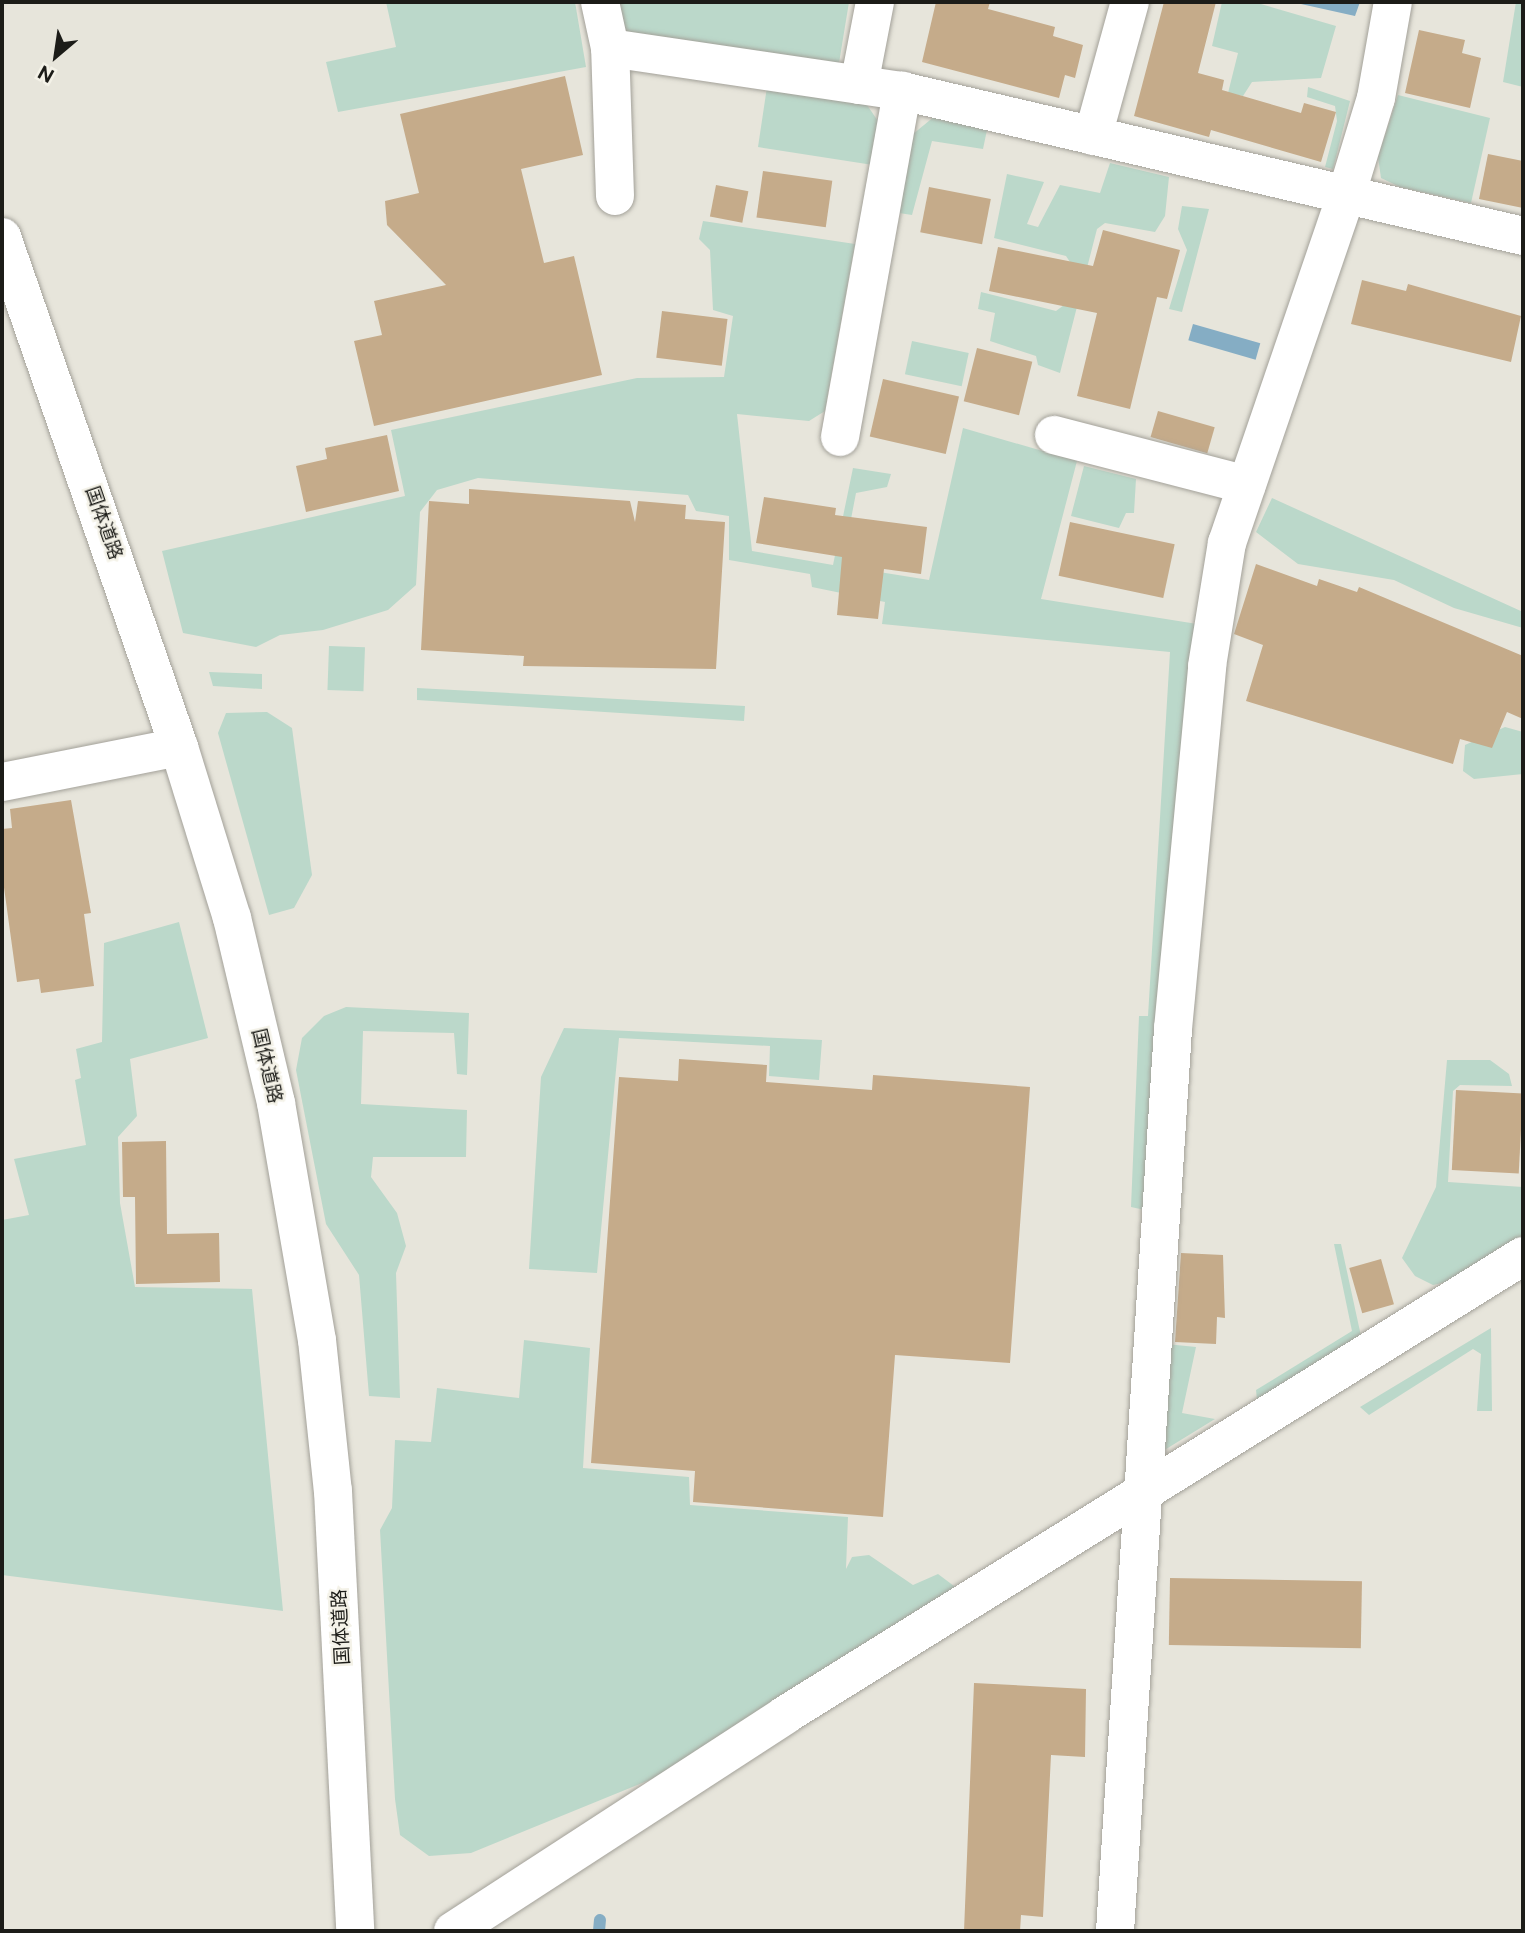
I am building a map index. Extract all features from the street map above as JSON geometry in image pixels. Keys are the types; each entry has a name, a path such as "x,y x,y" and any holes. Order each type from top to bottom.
{"street":[{"path":"600,2 610,48 615,196"},
{"path":"859,85 875,2"},
{"path":"1093,136 1130,2"},
{"path":"1115,1931 1141,1494 1173,1030 1207,666 1227,544 1346,196 1376,98 1393,2"},
{"path":"610,48 902,91 1523,236"},
{"path":"840,437 902,91"},
{"name":"国体道路","path":"2,237 179,747 232,918 270,1077 317,1340 341,1609 355,1931"},
{"path":"1054,435 1247,485"},
{"path":"2,782 179,747"},
{"path":"453,1931 785,1715 1523,1256"}],"green space":[{"path":"386,2 575,2 586,67 338,112 326,62 396,47"},
{"path":"614,2 849,2 839,63 628,34 614,21"},
{"path":"1222,2 1254,2 1336,26 1321,78 1252,82 1243,96 1228,93 1238,53 1212,46"},
{"path":"1516,2 1523,2 1523,87 1503,82"},
{"path":"767,87 865,102 882,127 873,165 758,147"},
{"path":"1308,87 1350,101 1333,169 1325,167 1337,121 1335,106 1307,97"},
{"path":"1398,95 1490,118 1471,203 1400,187 1381,178 1378,157"},
{"path":"935,116 987,130 983,149 932,141 912,215 899,213 913,134"},
{"path":"1110,163 1169,177 1165,216 1155,232 1105,223 1097,229 1060,373 1038,365 1036,356 990,341 995,313 978,309 981,292 1056,311 1064,305 1072,265 1066,256 994,238 1007,174 1044,182 1027,224 1038,227 1060,185 1100,193"},
{"path":"1182,206 1209,209 1182,312 1169,309 1187,250 1178,229"},
{"path":"703,221 855,244 825,411 809,421 737,414 752,551 833,565 853,468 891,474 887,487 856,493 842,566 929,580 963,428 1077,461 1041,599 1197,624 1145,1210 1131,1207 1139,1016 1148,1016 1170,652 882,624 885,602 812,587 810,574 729,560 729,516 696,511 688,495 478,478 437,490 420,512 416,585 388,610 323,630 280,635 256,647 183,633 162,551 405,496 391,430 637,378 724,377 733,316 713,310 710,250 699,239"},
{"path":"912,341 969,353 962,386 905,374"},
{"path":"1084,466 1136,479 1134,513 1126,513 1119,528 1071,516"},
{"path":"1272,498 1523,612 1523,628 1454,608 1394,580 1298,564 1256,532"},
{"path":"329,646 365,647 363,691 327,690"},
{"path":"209,672 262,674 262,689 213,686"},
{"path":"417,688 745,706 744,721 417,700"},
{"path":"267,712 292,728 312,875 294,908 269,915 218,733 226,713"},
{"path":"1505,727 1523,732 1523,774 1474,779 1463,771 1465,745"},
{"path":"179,922 208,1038 130,1059 137,1116 118,1137 120,1203 135,1287 252,1289 283,1611 2,1575 2,1220 29,1215 14,1159 86,1145 75,1080 81,1078 76,1049 102,1042 104,943"},
{"path":"346,1007 469,1013 467,1075 457,1074 454,1033 363,1031 361,1104 467,1110 466,1157 373,1157 371,1177 397,1213 406,1246 396,1273 400,1398 369,1396 359,1275 326,1224 296,1070 302,1038 324,1016"},
{"path":"564,1028 822,1040 819,1080 769,1076 770,1046 619,1038 597,1273 529,1269 541,1077"},
{"path":"1447,1060 1490,1060 1509,1074 1512,1086 1460,1085 1453,1091 1448,1182 1523,1187 1523,1239 1456,1280 1433,1285 1415,1276 1402,1258 1436,1187"},
{"path":"1334,1244 1341,1244 1361,1336 1257,1400 1256,1390 1352,1331"},
{"path":"1491,1328 1492,1411 1477,1411 1481,1354 1473,1349 1369,1415 1360,1407"},
{"path":"524,1340 590,1348 583,1468 689,1477 690,1505 848,1517 846,1569 852,1557 869,1555 913,1585 938,1574 958,1589 652,1779 471,1853 429,1856 400,1835 395,1799 380,1530 392,1508 395,1440 431,1442 437,1388 519,1398"},
{"path":"1166,1344 1196,1347 1182,1413 1215,1419 1158,1454"}],"water":[{"path":"1292,2 1360,2 1355,16"},
{"path":"1193,324 1260,343 1256,360 1188,340"}],"building":[{"path":"936,2 990,2 988,9 1055,27 1053,36 1083,45 1075,78 1065,75 1059,98 922,62"},
{"path":"1164,2 1216,2 1198,73 1224,80 1222,90 1301,113 1304,103 1336,112 1321,162 1211,130 1209,137 1134,116"},
{"path":"1419,30 1465,40 1462,53 1481,58 1470,108 1405,93"},
{"path":"565,76 583,155 521,169 544,263 574,256 602,375 374,426 354,341 382,335 374,301 446,285 387,225 385,201 419,193 400,114"},
{"path":"1488,154 1523,161 1523,208 1479,199"},
{"path":"763,171 832,181 826,227 756,218"},
{"path":"716,185 748,191 742,223 710,216"},
{"path":"929,187 991,199 982,244 920,232"},
{"path":"1103,230 1180,250 1167,299 1157,297 1130,409 1077,396 1097,313 989,291 998,247 1093,266"},
{"path":"1362,280 1406,291 1408,284 1521,316 1511,362 1351,324"},
{"path":"662,311 728,319 722,366 656,358"},
{"path":"977,348 1032,362 1019,415 964,401"},
{"path":"883,379 959,397 946,454 870,436"},
{"path":"1158,411 1215,427 1207,453 1151,437"},
{"path":"387,435 399,491 306,512 296,466 327,459 325,448"},
{"path":"469,489 630,501 635,522 638,501 686,505 685,519 725,522 716,669 523,666 524,656 421,650 429,501 469,504"},
{"path":"764,497 836,508 835,515 927,527 921,574 884,569 878,619 837,615 842,557 756,543"},
{"path":"1070,522 1175,544 1163,598 1059,576"},
{"path":"1256,564 1317,586 1319,579 1357,592 1359,587 1523,656 1523,719 1507,712 1492,748 1460,739 1453,764 1246,701 1263,645 1234,634"},
{"path":"71,800 91,913 84,914 94,986 41,993 39,979 17,982 2,873 2,829 12,828 10,809"},
{"path":"679,1059 767,1065 766,1082 872,1090 873,1075 1030,1087 1010,1363 895,1355 883,1517 693,1502 695,1471 591,1463 619,1077 678,1081"},
{"path":"1456,1090 1523,1094 1519,1173 1452,1170"},
{"path":"166,1141 167,1234 219,1233 220,1282 136,1284 135,1197 123,1197 122,1142"},
{"path":"1181,1253 1223,1255 1225,1318 1217,1317 1216,1344 1175,1342"},
{"path":"1381,1259 1394,1304 1362,1313 1349,1268"},
{"path":"1170,1578 1362,1581 1361,1648 1169,1645"},
{"path":"974,1683 1086,1689 1085,1757 1051,1755 1043,1917 1021,1915 1020,1931 964,1931"}],"waterway":[{"path":"599,1931 600,1920"}]}
